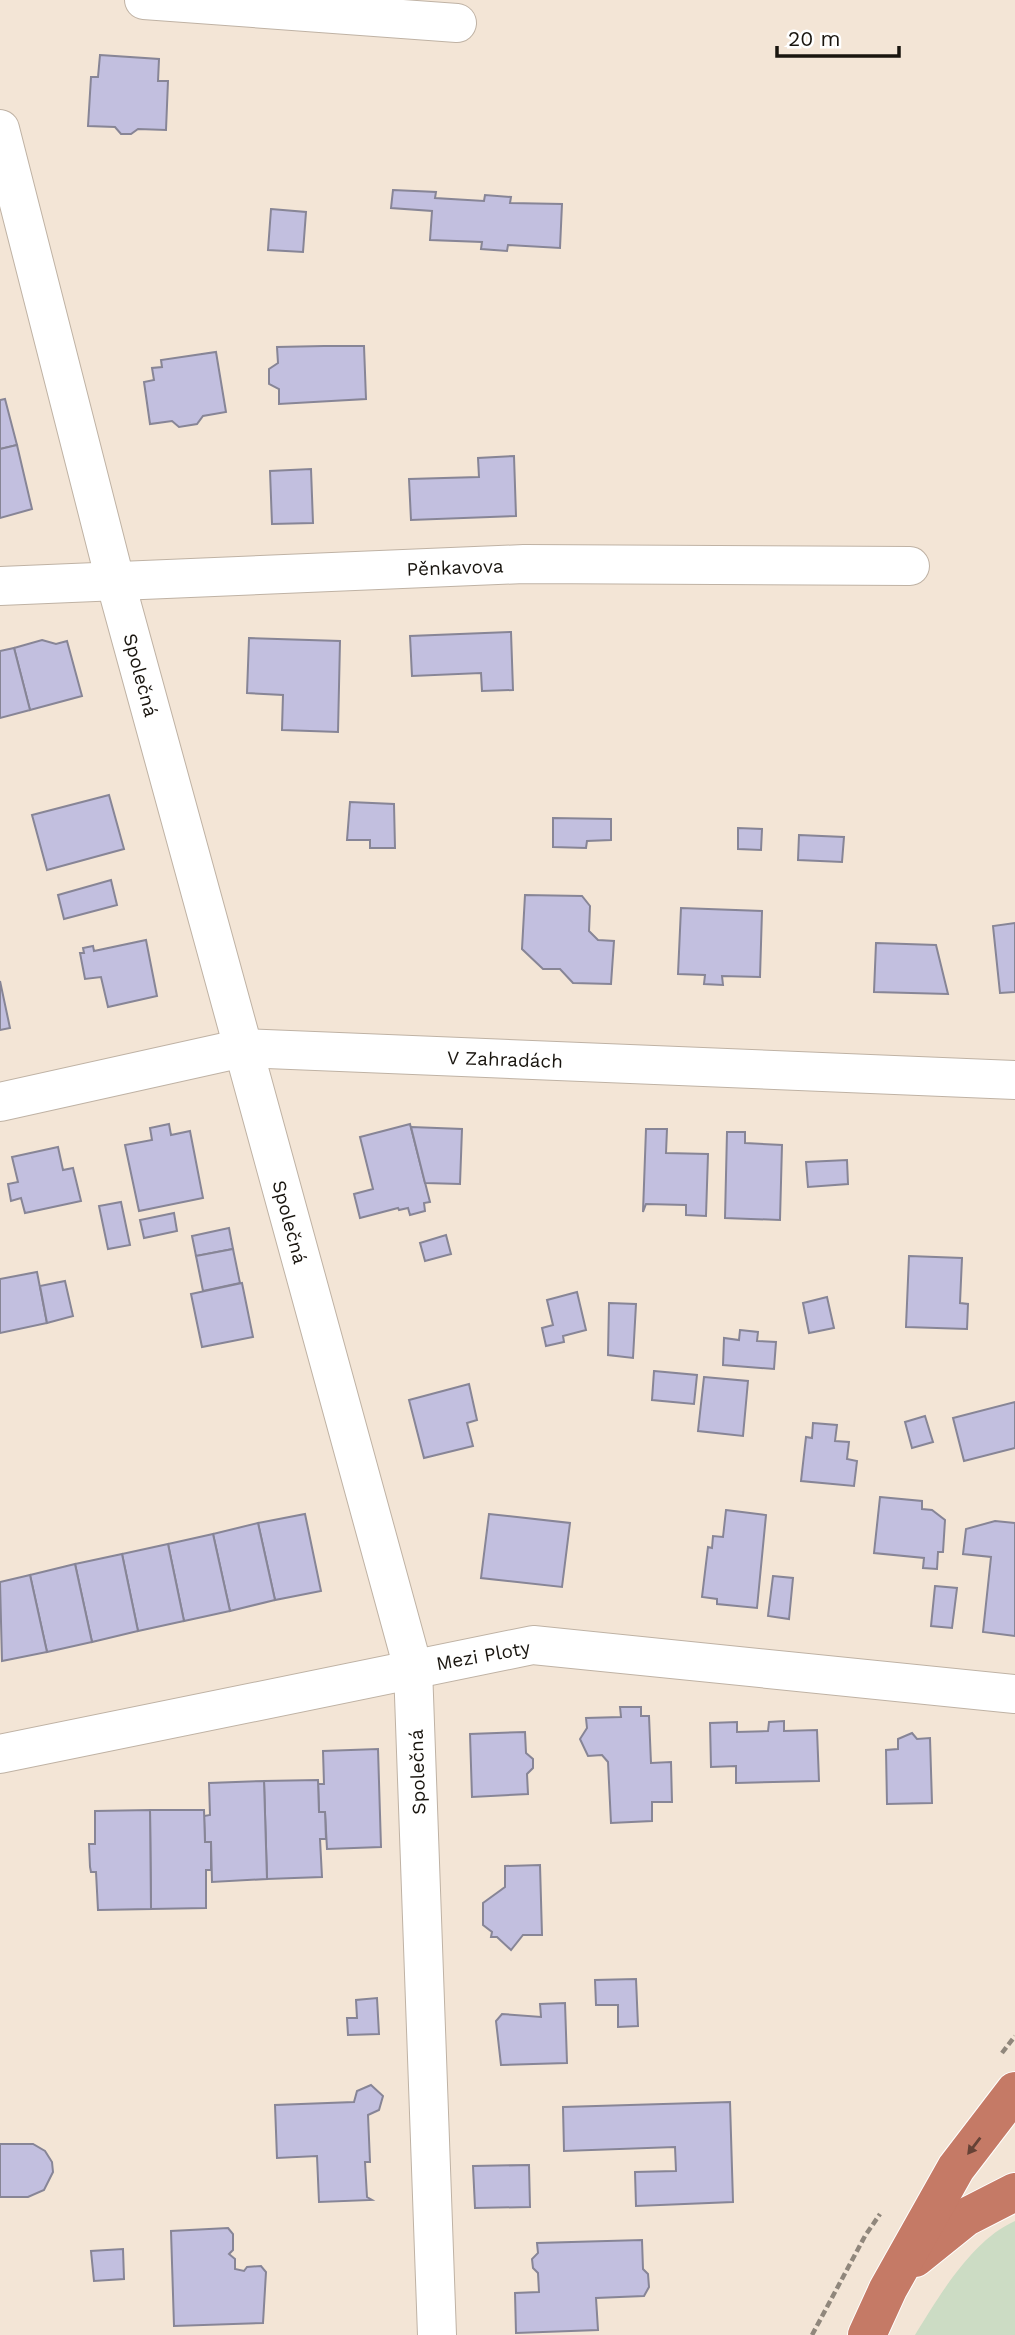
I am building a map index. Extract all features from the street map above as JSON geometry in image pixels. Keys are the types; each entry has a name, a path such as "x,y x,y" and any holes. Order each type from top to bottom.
{"highway":[{"path":"867,2335 888,2289 957,2168 1015,2091"},
{"path":"888,2289 938,2238 967,2217 1015,2192"}],"street":[{"path":"144,0 457,23"},
{"name":"Společná","path":"0,129 115,580 413,1668 437,2335"},
{"name":"Pěnkavova","path":"0,586 524,564 911,566"},
{"name":"V Zahradách","path":"0,1102 243,1048 1015,1080"},
{"name":"Mezi Ploty","path":"0,1754 533,1645 1015,1694"}],"green space":[{"path":"1015,2221 1015,2335 915,2335 946,2287 971,2255 999,2230"}],"building":[{"path":"100,55 159,59 158,81 168,81 166,130 138,129 131,134 121,134 115,127 88,126 91,77 98,77"},
{"path":"393,190 436,192 435,198 484,201 485,195 511,197 510,203 562,204 560,248 508,245 507,251 481,249 482,242 430,240 432,211 391,208"},
{"path":"271,209 306,212 303,252 268,250"},
{"path":"364,346 366,399 279,404 279,389 269,384 269,369 278,363 277,347"},
{"path":"216,352 226,412 203,416 197,424 179,427 172,421 150,424 144,382 154,380 152,368 162,367 161,360"},
{"path":"5,399 17,445 0,449 0,400"},
{"path":"17,445 32,509 0,518 0,449"},
{"path":"514,456 516,516 411,520 409,479 479,477 478,458"},
{"path":"311,469 313,523 272,524 270,471"},
{"path":"511,632 513,690 482,691 481,673 412,676 410,636"},
{"path":"249,638 340,641 338,732 282,730 283,695 247,693"},
{"path":"42,640 56,644 67,641 82,696 30,710 14,648"},
{"path":"14,648 30,710 0,718 0,651"},
{"path":"109,795 124,849 47,870 32,815"},
{"path":"350,802 394,804 395,848 370,848 370,840 347,840"},
{"path":"553,818 611,819 611,840 587,841 586,848 553,847"},
{"path":"738,828 762,829 761,850 738,849"},
{"path":"799,835 844,837 842,862 798,860"},
{"path":"111,880 117,905 64,919 58,895"},
{"path":"525,895 582,896 590,906 589,931 598,940 614,941 611,984 573,983 560,969 543,969 522,949"},
{"path":"681,908 762,911 760,977 722,976 723,985 704,984 705,975 678,974"},
{"path":"1015,923 1015,992 1000,993 993,926"},
{"path":"146,940 157,996 108,1007 101,977 85,979 80,953 84,953 83,948 93,946 94,951"},
{"path":"876,943 936,945 948,994 874,992"},
{"path":"0,981 10,1028 0,1030"},
{"path":"169,1124 171,1135 190,1131 203,1198 139,1211 125,1145 152,1140 150,1128"},
{"path":"410,1124 430,1202 424,1203 425,1211 410,1215 408,1208 398,1208 360,1218 354,1194 373,1189 360,1137"},
{"path":"411,1127 462,1129 460,1184 425,1183"},
{"path":"646,1129 667,1129 666,1153 708,1154 706,1216 686,1215 686,1205 646,1204 643,1212"},
{"path":"727,1132 745,1132 745,1143 782,1145 780,1220 725,1218"},
{"path":"58,1147 63,1170 73,1168 81,1201 25,1213 21,1198 11,1201 8,1184 18,1182 12,1157"},
{"path":"847,1160 848,1184 808,1187 806,1162"},
{"path":"121,1202 130,1245 108,1249 99,1206"},
{"path":"174,1213 177,1231 144,1238 140,1220"},
{"path":"229,1228 233,1249 196,1256 192,1236"},
{"path":"446,1235 451,1254 425,1261 420,1243"},
{"path":"233,1249 240,1283 203,1291 196,1256"},
{"path":"909,1256 962,1258 960,1303 968,1304 967,1329 906,1327"},
{"path":"37,1272 47,1323 0,1333 0,1279"},
{"path":"65,1281 73,1316 47,1323 40,1286"},
{"path":"242,1283 253,1337 202,1347 191,1294"},
{"path":"577,1292 586,1330 563,1336 564,1342 546,1346 542,1328 553,1325 547,1300"},
{"path":"827,1297 834,1328 809,1333 803,1303"},
{"path":"609,1303 636,1304 633,1358 608,1355"},
{"path":"740,1330 758,1332 757,1341 776,1342 774,1369 723,1365 724,1338 739,1340"},
{"path":"654,1371 697,1375 694,1404 652,1400"},
{"path":"704,1377 748,1381 743,1436 698,1431"},
{"path":"469,1384 477,1420 467,1423 473,1446 424,1458 409,1400"},
{"path":"1015,1402 1015,1448 964,1461 953,1418"},
{"path":"925,1416 933,1442 912,1448 905,1422"},
{"path":"813,1423 837,1425 835,1441 849,1442 847,1459 857,1461 854,1486 801,1481 806,1437 812,1438"},
{"path":"880,1497 922,1501 922,1509 932,1510 945,1520 943,1552 938,1552 937,1569 923,1568 924,1558 874,1553"},
{"path":"726,1510 766,1515 757,1608 717,1604 717,1599 702,1597 708,1547 712,1548 713,1536 723,1537"},
{"path":"305,1514 321,1591 275,1600 258,1523"},
{"path":"489,1514 570,1523 562,1587 481,1578"},
{"path":"995,1521 1015,1523 1015,1636 983,1632 991,1557 963,1554 966,1529"},
{"path":"258,1523 275,1600 230,1611 213,1534"},
{"path":"213,1534 230,1611 184,1621 168,1544"},
{"path":"168,1544 184,1621 138,1631 122,1554"},
{"path":"122,1554 138,1631 92,1642 75,1564"},
{"path":"75,1564 92,1642 47,1652 30,1575"},
{"path":"30,1575 47,1652 2,1661 0,1582"},
{"path":"773,1576 793,1578 789,1619 768,1616"},
{"path":"935,1586 957,1588 952,1628 931,1626"},
{"path":"620,1707 641,1707 641,1716 649,1716 651,1763 671,1762 672,1802 652,1802 652,1821 611,1823 608,1762 602,1755 588,1756 580,1739 587,1728 586,1718 621,1717"},
{"path":"784,1721 784,1731 817,1730 819,1781 736,1783 736,1766 711,1767 710,1723 737,1722 737,1732 768,1731 769,1722"},
{"path":"525,1732 526,1753 533,1759 533,1768 527,1774 528,1794 472,1797 470,1734"},
{"path":"912,1733 917,1739 930,1738 932,1803 887,1804 886,1750 898,1749 898,1739"},
{"path":"378,1749 381,1847 327,1849 325,1812 319,1812 318,1784 324,1784 323,1751"},
{"path":"318,1780 319,1812 325,1812 326,1839 320,1839 322,1877 267,1879 264,1781"},
{"path":"264,1781 267,1879 212,1882 211,1842 205,1842 204,1816 210,1815 209,1783"},
{"path":"150,1810 204,1810 205,1842 211,1842 211,1870 206,1870 206,1908 151,1909"},
{"path":"150,1810 151,1909 98,1910 96,1872 91,1872 89,1844 95,1844 95,1811"},
{"path":"540,1865 542,1935 523,1935 511,1950 497,1937 491,1937 492,1932 483,1925 483,1903 505,1887 505,1866"},
{"path":"636,1979 638,2026 618,2027 618,2005 596,2005 595,1980"},
{"path":"377,1998 379,2034 348,2035 347,2018 357,2018 356,2000"},
{"path":"565,2003 567,2063 501,2065 496,2021 502,2014 541,2017 540,2004"},
{"path":"371,2085 383,2096 379,2110 368,2115 370,2162 365,2162 367,2197 372,2200 319,2202 317,2156 277,2158 275,2105 354,2102 357,2091"},
{"path":"730,2102 733,2202 636,2206 635,2172 676,2171 675,2147 564,2151 563,2107"},
{"path":"0,2144 33,2144 45,2151 52,2162 53,2172 44,2190 28,2197 0,2197"},
{"path":"529,2165 530,2207 475,2208 473,2166"},
{"path":"228,2228 233,2234 233,2250 229,2254 235,2259 235,2269 244,2271 247,2267 261,2266 266,2272 263,2323 174,2326 171,2231"},
{"path":"642,2240 643,2269 648,2274 649,2287 644,2296 596,2298 598,2330 516,2333 515,2293 539,2292 538,2273 533,2268 532,2259 538,2253 537,2243"},
{"path":"123,2249 124,2279 94,2281 91,2251"}]}
